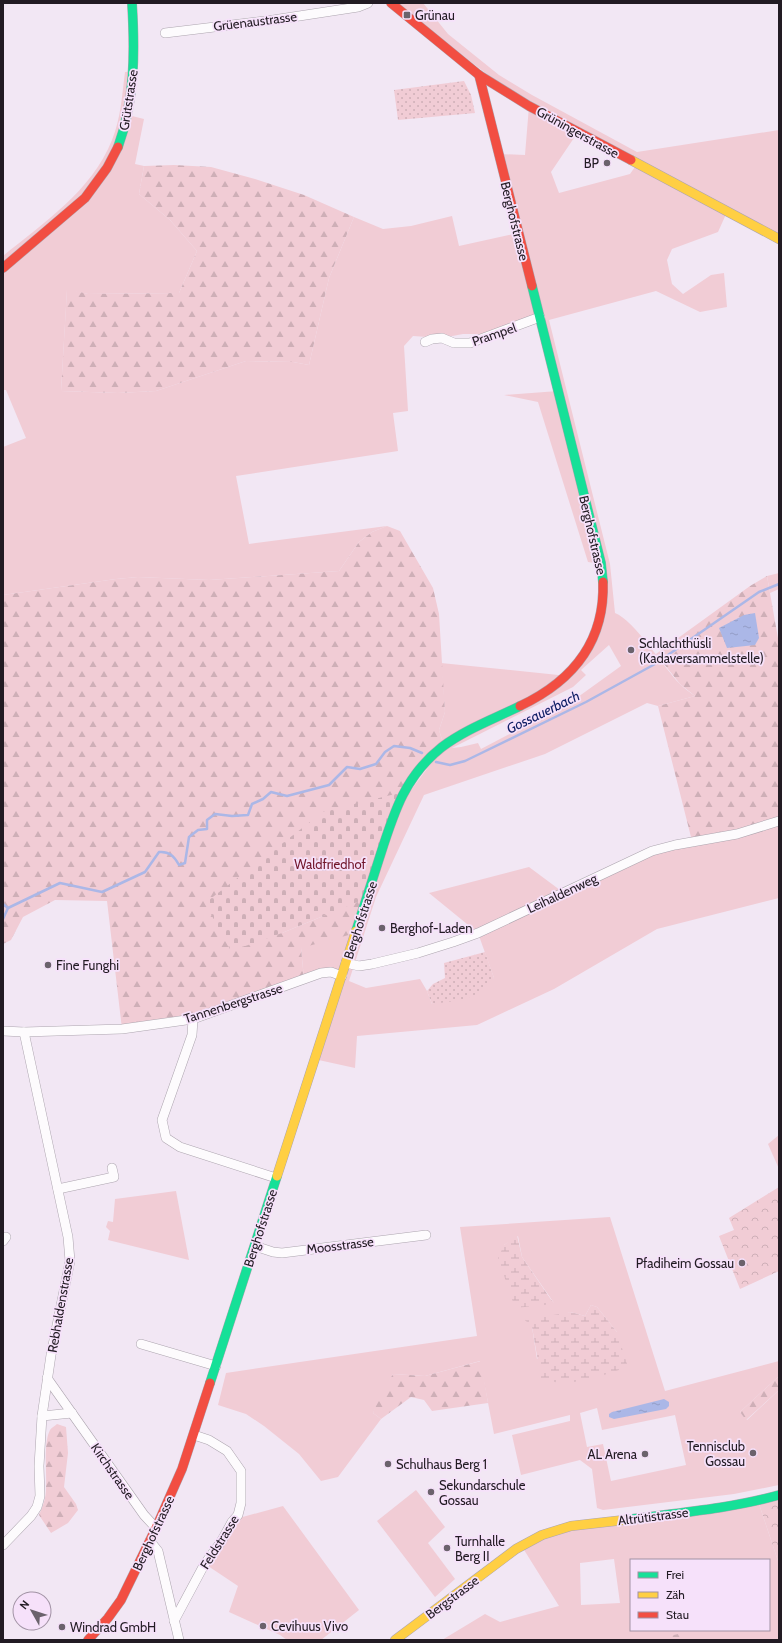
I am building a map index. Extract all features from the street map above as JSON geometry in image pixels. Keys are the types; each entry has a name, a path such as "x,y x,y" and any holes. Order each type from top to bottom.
{"street":[{"name":"Grütstrasse","path":"3,268 76,207 92,190 112,161 125,127 133,79 134,36 132,3"},
{"name":"Grüenaustrasse","path":"165,33 273,20 358,7 368,3"},
{"name":"Grüningerstrasse","path":"392,3 479,75 529,106 779,239"},
{"name":"Berghofstrasse","path":"88,1640 108,1618 121,1600 176,1484 194,1435 255,1246 328,1012 342,976 394,813 403,792 419,768 444,746 468,731 553,690 568,676 587,652 600,620 604,593 601,563 479,75"},
{"name":"Prampel","path":"425,342 432,339 442,338 454,343 470,343 540,317"},
{"name":"Leihaldenweg","path":"346,963 357,966 368,965 418,953 453,942 478,933 652,851 674,844 738,834 779,821"},
{"name":"Tannenbergstrasse","path":"3,1031 24,1032 122,1029 192,1019 321,973 331,972 342,976"},
{"path":"192,1019 192,1035 162,1120 166,1138 180,1147 276,1178"},
{"name":"Rebhaldenstrasse","path":"3,1545 28,1520 39,1502 39,1466 42,1416 70,1262 68,1237 24,1032"},
{"path":"58,1190 114,1177 112,1168"},
{"name":"Moosstrasse","path":"255,1246 272,1252 282,1252 426,1235"},
{"path":"141,1344 216,1366"},
{"name":"Kirchstrasse","path":"48,1378 144,1515 156,1528"},
{"path":"42,1416 72,1413"},
{"name":"Feldstrasse","path":"174,1621 204,1565 238,1515 241,1502 241,1471 227,1451 209,1440 194,1435"},
{"name":"Altrütistrasse","path":"529,1541 542,1535 571,1526 712,1509 758,1500 779,1494"},
{"path":"150,1541 158,1551 179,1640"},
{"name":"Bergstrasse","path":"395,1640 516,1549 529,1541"}],"green space":[{"path":"393,3 423,3 448,34 499,75 532,95 637,152 779,130 779,239 727,212 718,232 672,249 667,260 672,284 683,294 711,275 724,273 727,307 700,312 656,291 549,320 610,564 615,613 623,617 640,634 673,677 695,696 658,706 647,703 545,754 424,795 376,897 349,981 366,988 420,979 432,1004 494,978 478,933 429,893 529,867 564,893 646,854 779,821 779,898 657,929 554,989 477,1025 357,1036 355,1068 314,1059 342,976 331,972 304,979 301,948 394,813 444,746 439,730 445,712 441,663 568,676 596,632 601,564 588,562 538,402 504,395 558,391 540,318 495,334 463,334 442,338 413,336 404,346 408,411 393,413 398,451 236,476 249,544 387,526 372,532 359,542 339,571 209,580 138,577 3,595 3,447 26,438 6,390 3,390 3,256 65,205 92,175 103,158 115,132 121,106 125,72 134,71 128,115 144,119 135,164 144,166 139,194 170,220 197,251 179,293 88,294 67,290 61,391 118,393 156,391 246,361 293,362 309,365 329,278 354,217 383,229 411,226 452,216 459,246 518,233 499,154 525,155 529,106","holes":["578,132 637,164 630,174 559,193 551,172","609,645 621,666 571,702 481,749 478,743 452,748 573,687 586,675 581,670"]},
{"path":"464,81 471,95 475,113 398,120 394,90"},
{"path":"174,165 211,167 255,179 304,195 354,217 329,278 309,365 293,362 246,361 156,391 118,393 61,391 67,289 88,294 179,293 197,251 170,220 139,194 144,166"},
{"path":"387,526 400,531 433,588 439,614 445,712 439,730 444,746 282,933 367,898 356,933 301,948 304,979 193,1019 122,1029 107,901 55,900 23,917 11,940 3,944 3,595 138,577 209,580 339,571 359,542 372,532"},
{"path":"779,573 779,589 770,593 767,576"},
{"path":"767,576 779,644 779,821 692,841 658,706 695,696 680,684 656,654 750,586"},
{"name":"Waldfriedhof","path":"403,792 367,898 282,933 231,951 205,903 323,812"},
{"path":"485,952 494,978 487,986 481,991 467,998 432,1004 427,991 433,984 445,978 444,963"},
{"path":"779,1135 779,1169 768,1144"},
{"path":"779,1187 779,1271 740,1289 719,1236 734,1230 729,1218"},
{"path":"176,1191 189,1260 108,1240 110,1231 106,1227 108,1221 113,1222 115,1199"},
{"path":"610,1217 665,1391 779,1361 779,1376 740,1412 747,1420 779,1390 779,1485 734,1494 603,1510 597,1508 592,1469 580,1460 521,1475 512,1435 570,1421 570,1415 494,1434 480,1361 425,1376 393,1374 373,1413 381,1419 338,1477 321,1481 299,1454 264,1426 246,1414 218,1405 226,1373 477,1336 460,1227","holes":["518,1236 522,1257 554,1303 504,1245","591,1305 597,1307 617,1332 537,1359 532,1327 570,1312 585,1316","597,1408 602,1430 675,1415 686,1465 611,1481 603,1444 587,1447 580,1413"]},
{"path":"517,1235 522,1257 554,1304 515,1308 498,1258 504,1245"},
{"path":"591,1305 597,1307 617,1332 628,1367 595,1378 564,1384 541,1379 532,1327 525,1320 570,1312 585,1316"},
{"path":"481,1361 488,1403 432,1411 424,1400 411,1397 381,1419 373,1413 379,1397 393,1374 425,1376"},
{"path":"779,1376 779,1390 746,1420 740,1412"},
{"path":"57,1424 66,1427 68,1453 64,1487 76,1504 78,1510 68,1523 51,1533 39,1515 46,1492 46,1450 48,1436 51,1429"},
{"path":"416,1490 445,1527 428,1543 455,1579 435,1597 377,1521"},
{"path":"779,1495 779,1564 758,1501"},
{"path":"758,1501 779,1564 779,1640 442,1640 485,1614 500,1622 559,1606 521,1545 542,1535","holes":["614,1559 620,1603 581,1605 580,1563"]},
{"path":"283,1506 359,1610 321,1640 287,1640 280,1635 229,1612 238,1586 208,1566 239,1518"},
{"path":"687,1632 686,1640 652,1640"}],"water":[{"path":"755,613 759,638 755,645 727,648 719,628 744,615"},
{"path":"664,1399 669,1402 669,1406 666,1409 614,1419 609,1417 609,1414 612,1412"}],"waterway":[{"name":"Gossauerbach","path":"665,657 759,592 779,584"},
{"name":"Gossauerbach","path":"436,762 450,765 465,761 586,702 655,664"},
{"name":"Gossauerbach","path":"3,919 8,908 60,883 102,892 145,872 159,852 166,852 171,855 179,865 185,863 189,837 198,830 207,829 207,820 215,814 232,816 248,815 252,804 263,799 271,792 287,796 329,785 347,767 360,769 376,764 385,752 394,746 410,748 422,753"},
{"name":"Gossauerbach","path":"3,904 8,908"}],"traffic: fast":[{"path":"118,147 124,129 131,94 133,58 132,3"},
{"path":"532,286 601,563 603,582"},
{"path":"356,931 390,824 402,796 419,770 429,758 451,741 470,730 520,706"},
{"path":"210,1383 277,1176"},
{"path":"624,1520 741,1504 779,1495"}],"traffic: slow":[{"path":"631,160 779,239"},
{"path":"277,1176 356,931"},
{"path":"395,1640 516,1549 542,1535 571,1526 624,1520"}],"traffic: jam":[{"path":"391,3 479,75 529,106 631,160"},
{"path":"479,75 532,286"},
{"path":"3,268 85,198 107,168 118,147"},
{"path":"520,706 556,685 570,672 582,657 592,641 598,623 602,604 603,582"},
{"path":"88,1640 108,1618 121,1600 156,1528 182,1469 210,1383"}],"place":[{"name":"Grünau","path":"407,15"},
{"name":"BP","path":"607,163"},
{"name":"Schlachthüsli (Kadaversammelstelle)","path":"631,650"},
{"name":"Berghof-Laden","path":"382,928"},
{"name":"Fine Funghi","path":"48,965"},
{"name":"Pfadiheim Gossau","path":"742,1263"},
{"name":"Tennisclub Gossau","path":"753,1453"},
{"name":"AL Arena","path":"645,1454"},
{"name":"Schulhaus Berg 1","path":"388,1464"},
{"name":"Sekundarschule Gossau","path":"431,1492"},
{"name":"Turnhalle Berg II","path":"447,1548"},
{"name":"Cevihuus Vivo","path":"263,1626"},
{"name":"Windrad GmbH","path":"62,1627"}]}
